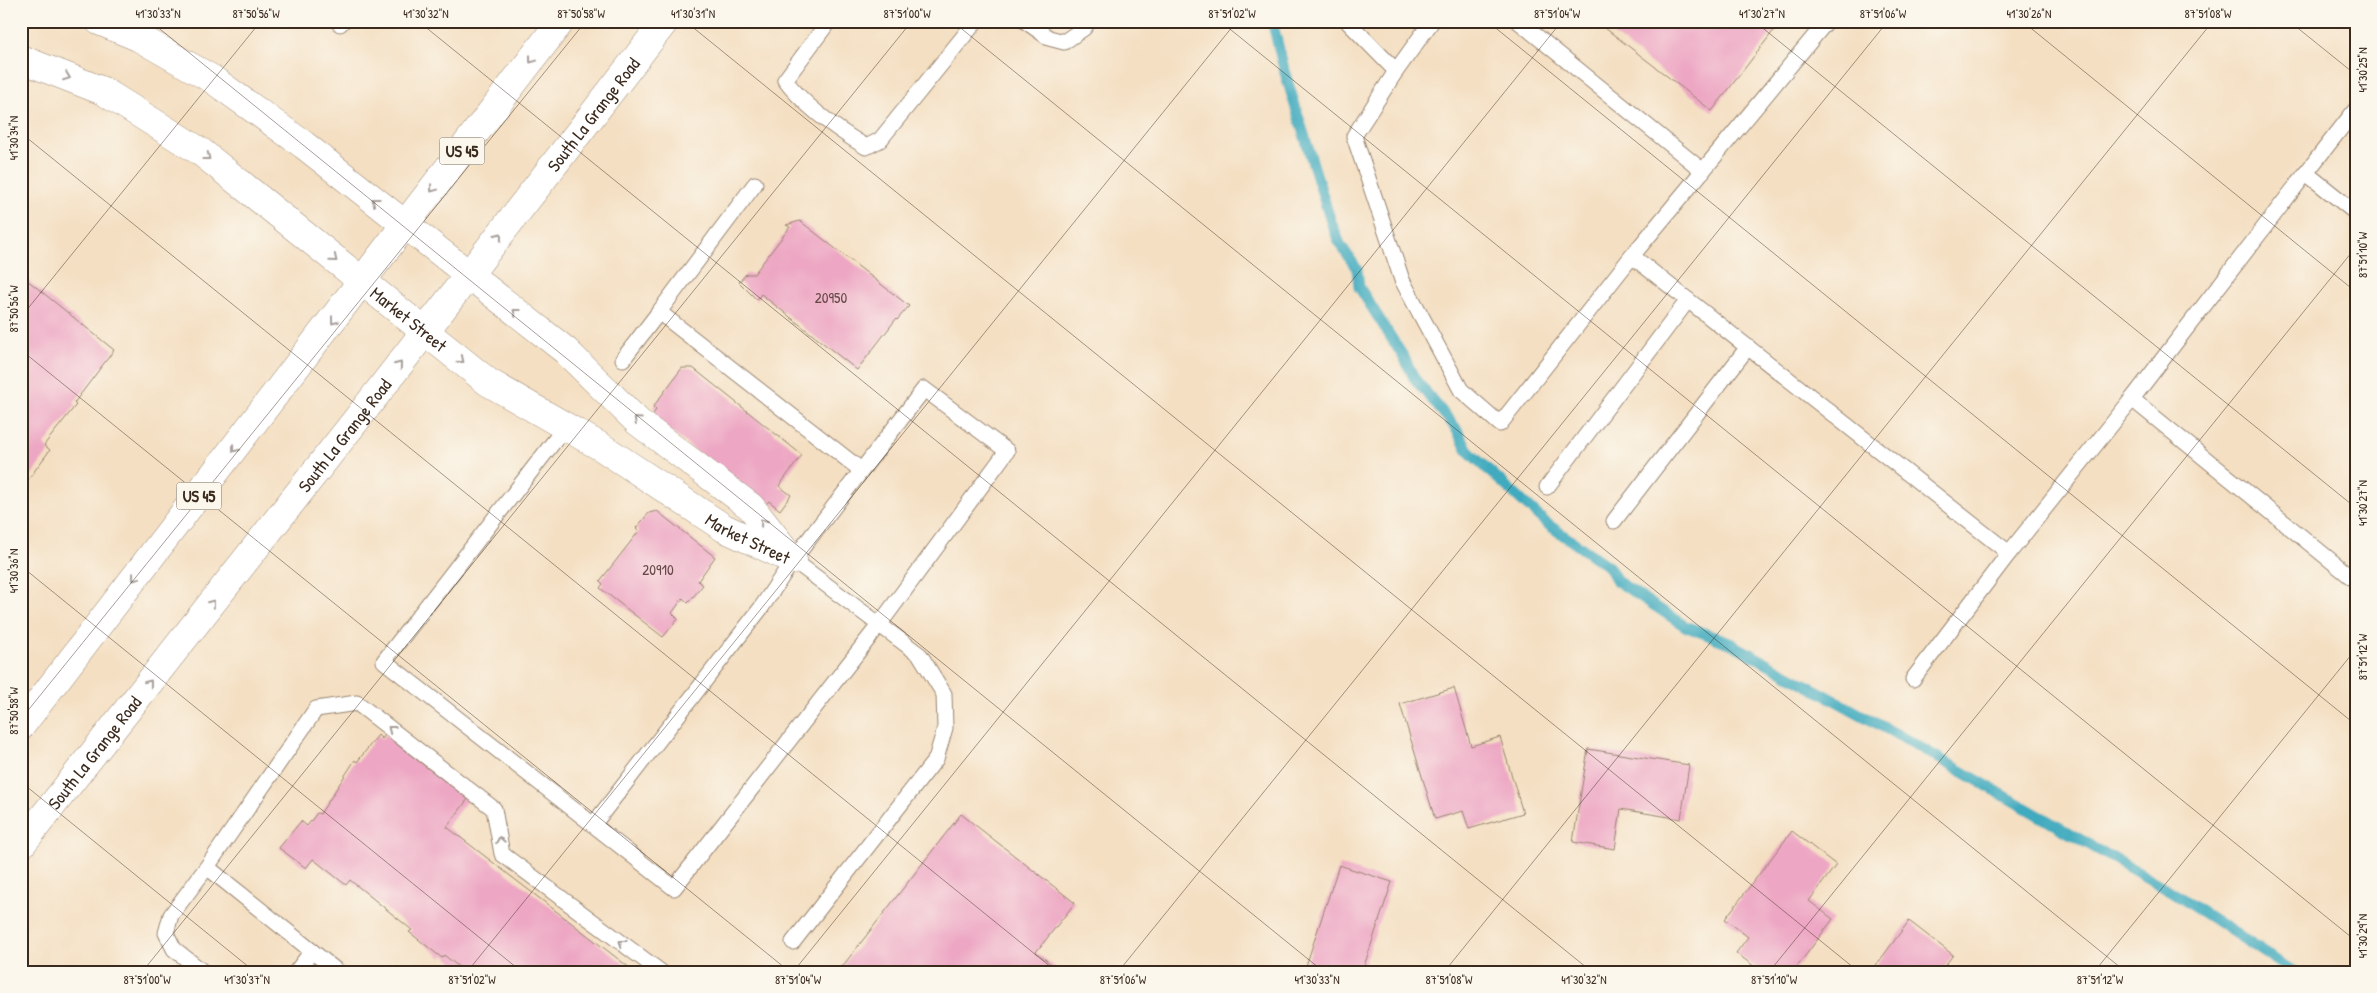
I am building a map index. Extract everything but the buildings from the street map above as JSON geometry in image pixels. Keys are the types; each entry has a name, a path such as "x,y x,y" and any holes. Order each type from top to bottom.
{"main road":[{"name":"Market Street","path":"99,21 138,37 212,79 304,145 566,351 638,422 750,507 793,560"},
{"name":"US 45","path":"21,726 363,282 561,21"},
{"name":"South La Grange Road","path":"21,845 426,332 666,21"},
{"name":"Market Street","path":"21,59 103,91 202,152 488,382 603,448 724,528 793,560"}],"lane":[{"path":"337,21 340,24 343,21"},
{"path":"830,21 785,80 794,93 850,137 866,147 880,140 976,21"},
{"path":"1025,21 1048,38 1064,42 1084,28 1089,21"},
{"path":"1432,21 1396,71 1354,136 1402,280 1461,390 1500,424 1632,256 1827,21"},
{"path":"1518,21 1703,171"},
{"path":"1348,22 1396,71"},
{"path":"1913,679 2009,553 2132,399 2356,109"},
{"path":"2306,173 2356,213"},
{"path":"623,359 755,184"},
{"path":"1632,256 2009,553"},
{"path":"1547,487 1688,300"},
{"path":"659,312 861,470"},
{"path":"1614,521 1748,347"},
{"path":"566,426 384,661 674,888 879,625 1007,451 924,389 793,560 761,608 593,824"},
{"path":"2132,399 2356,581"},
{"path":"793,560 920,656 944,694 945,728 936,759 793,942"},
{"path":"204,972 174,948 166,933 171,915 207,867 316,709 357,703 494,809 502,854 661,972"},
{"path":"207,867 338,972"},
{"path":"296,972 312,951"}],"waterway":[{"path":"1272,21 1285,73 1331,222 1340,244 1357,269 1359,287 1406,361 1414,378 1455,427 1469,452 1546,523 1609,567 1617,581 1685,626 1732,644 1909,741 2172,892 2294,972"}]}
